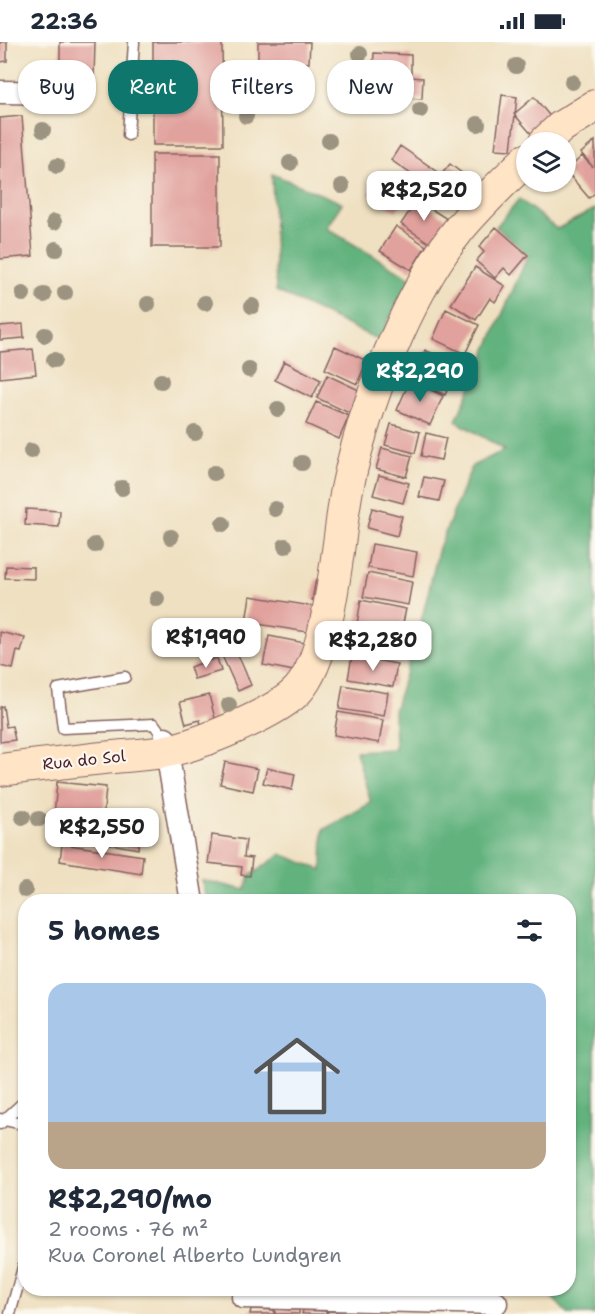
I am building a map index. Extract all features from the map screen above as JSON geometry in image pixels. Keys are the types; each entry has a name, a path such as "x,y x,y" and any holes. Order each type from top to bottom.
{"main road":[{"path":"556,132 595,106"},
{"name":"Rua do Sol","path":"0,770 166,745 259,717 297,690 308,674 324,628 350,477 364,422 387,362 417,297 437,261 460,228 516,170"}],"street":[{"path":"0,92 18,92"},
{"path":"166,745 191,894"},
{"path":"242,1300 495,1302"}],"lane":[{"path":"128,135 134,42"},
{"path":"125,677 58,689 63,728 154,724 166,745"},
{"path":"1,1121 18,1109"},
{"path":"1,1121 18,1124"},
{"path":"10,1314 18,1286"}],"green space":[{"path":"272,174 342,203 326,228 411,278 379,340 276,291"},
{"path":"519,199 557,229 595,209 595,1314 568,1314 551,1296 576,1296 576,894 205,894 202,880 245,890 250,876 281,854 322,870 323,830 371,803 356,751 395,749 394,711 420,626 439,548 472,466 505,450 456,421 528,255 496,227"}],"building":[{"path":"0,42 7,42 7,61 0,62"},
{"path":"60,42 95,42 94,60 60,60"},
{"path":"153,42 222,42 222,60 210,60 210,114 223,114 223,145 153,145 153,114 198,114 198,60 153,60"},
{"path":"258,42 310,42 309,60 258,60"},
{"path":"374,53 411,55 411,60 374,60"},
{"path":"414,77 423,78 422,99 414,99"},
{"path":"502,95 517,97 511,150 495,149"},
{"path":"534,97 553,120 540,132 530,132 514,114"},
{"path":"22,116 33,256 0,259 0,118"},
{"path":"595,141 595,193 589,198 576,183 576,162 582,156 593,167 581,153"},
{"path":"400,146 438,172 428,186 391,160"},
{"path":"152,154 220,154 220,247 152,247"},
{"path":"450,164 481,188 464,211 432,186"},
{"path":"379,178 406,196 396,211 369,194"},
{"path":"417,200 447,219 431,244 401,224"},
{"path":"396,226 426,246 411,270 380,251"},
{"path":"496,227 528,255 511,275 504,268 495,278 476,261 484,252 479,247"},
{"path":"475,267 505,286 495,302 490,298 476,320 451,304"},
{"path":"446,309 479,325 465,354 433,339"},
{"path":"23,324 24,338 0,340 0,326"},
{"path":"335,346 367,361 357,384 325,369"},
{"path":"33,349 36,374 0,378 0,352"},
{"path":"425,350 458,365 445,395 412,380"},
{"path":"284,361 321,380 312,398 275,380"},
{"path":"327,375 359,390 349,413 317,398"},
{"path":"410,380 443,396 430,425 397,410"},
{"path":"316,402 349,416 339,439 306,424"},
{"path":"391,424 420,432 415,453 385,445"},
{"path":"426,433 446,438 441,460 421,456"},
{"path":"382,448 412,456 406,477 376,469"},
{"path":"379,475 409,483 403,503 373,495"},
{"path":"424,477 444,481 439,501 419,497"},
{"path":"372,508 402,516 397,536 367,528"},
{"path":"26,509 60,511 59,527 25,525"},
{"path":"372,544 417,552 413,576 368,568"},
{"path":"6,566 34,567 34,579 5,578"},
{"path":"368,573 412,582 408,605 363,597"},
{"path":"316,579 326,581 322,602 312,600"},
{"path":"250,596 318,607 313,633 246,622"},
{"path":"361,600 406,609 401,632 357,624"},
{"path":"358,628 403,636 399,659 354,651"},
{"path":"0,632 25,638 21,652 17,651 13,669 0,666"},
{"path":"269,636 310,644 304,673 263,665"},
{"path":"233,643 251,685 238,691 219,649"},
{"path":"352,656 397,664 393,687 348,679"},
{"path":"217,658 221,671 194,679 190,667"},
{"path":"343,685 388,693 384,716 339,709"},
{"path":"209,695 217,726 202,730 200,720 186,724 180,702"},
{"path":"3,706 6,727 12,726 15,740 0,742 0,707"},
{"path":"338,712 383,720 379,743 334,735"},
{"path":"225,762 258,769 253,791 220,784"},
{"path":"267,768 295,774 292,790 263,783"},
{"path":"57,782 106,787 103,821 54,816"},
{"path":"95,828 140,835 138,849 93,841"},
{"path":"212,835 246,840 244,857 252,858 250,876 241,875 242,867 208,863"},
{"path":"62,844 143,856 141,874 60,861"},
{"path":"251,1309 274,1310 274,1314 250,1314"},
{"path":"275,1309 299,1310 299,1314 275,1314"},
{"path":"303,1310 326,1311 326,1314 302,1314"},
{"path":"328,1311 349,1312 348,1314 327,1314"}]}
